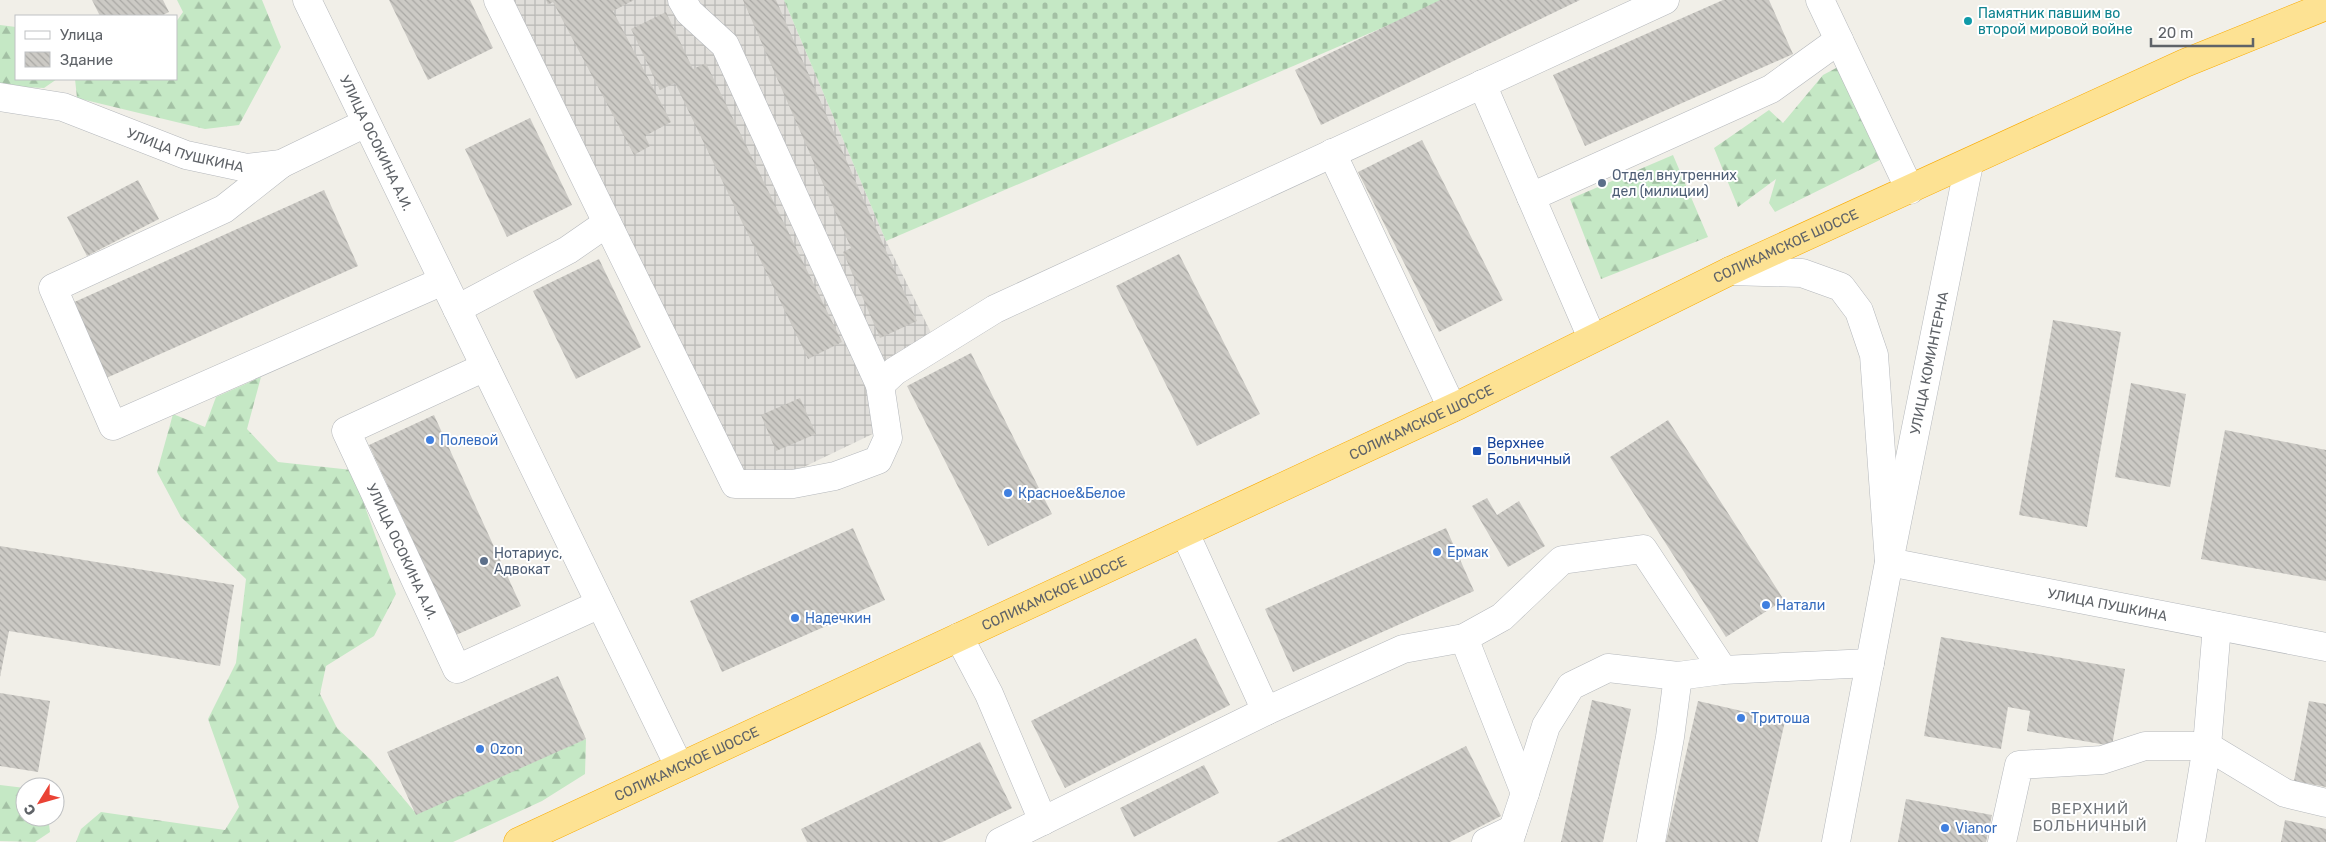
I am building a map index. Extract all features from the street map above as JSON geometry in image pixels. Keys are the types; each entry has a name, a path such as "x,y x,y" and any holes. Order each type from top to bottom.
{"highway":[{"name":"СОЛИКАМСКОЕ ШОССЕ","path":"518,842 1452,408 1730,271 1969,164 2186,63 2326,6"}],"street":[{"name":"УЛИЦА ОСОКИНА А.И.","path":"307,0 679,766"},
{"path":"498,0 736,484 793,484 835,476 878,460 888,438 880,385 725,45 689,12 682,0"},
{"path":"880,385 895,371 996,309 1665,0"},
{"path":"1820,0 1910,190"},
{"path":"1531,197 1771,89 1839,40"},
{"path":"1482,84 1592,338"},
{"name":"УЛИЦА ПУШКИНА","path":"0,98 63,107 186,155 247,168 281,164 366,123"},
{"path":"1332,153 1452,408"},
{"path":"281,164 224,209 53,288 113,426 443,282"},
{"name":"УЛИЦА КОМИНТЕРНА","path":"1836,842 1889,562 1969,164"},
{"path":"457,309 568,250 607,223"},
{"name":"УЛИЦА КОМИНТЕРНА","path":"1730,271 1802,273 1841,287 1859,312 1874,355 1889,562"},
{"name":"УЛИЦА ОСОКИНА А.И.","path":"485,367 346,431 457,669 600,604"},
{"path":"1185,533 1266,711"},
{"path":"1000,842 1266,711 1403,648 1464,638 1502,617 1562,560 1643,549 1723,670"},
{"name":"УЛИЦА ПУШКИНА","path":"1889,562 2326,647"},
{"path":"2191,842 2207,746 2217,626"},
{"path":"959,637 989,694 1043,821"},
{"path":"1464,638 1525,793"},
{"path":"1486,842 1511,835 1546,726 1571,686 1608,668 1678,676 1723,670 1870,663"},
{"path":"1651,842 1670,737 1678,676"},
{"path":"2002,842 2020,765 2102,760 2145,746 2207,746 2285,793 2326,803"}],"shaded area":[{"path":"498,0 784,0 886,241 940,351 867,379 881,430 745,495"}],"green space":[{"path":"177,0 262,0 281,47 239,125 205,129 77,98 75,80 178,80 178,19 183,12"},
{"path":"784,0 1447,0 886,241"},
{"path":"0,25 15,27 15,80 56,80 44,88 0,86"},
{"path":"1838,67 1884,158 1775,212 1769,203 1776,179 1738,207 1714,148 1769,110 1783,123 1823,75"},
{"path":"1673,155 1708,237 1601,279 1570,199"},
{"path":"261,377 247,429 278,462 352,470 396,594 374,636 326,666 320,694 337,728 371,760 414,811 586,739 585,774 542,801 453,842 76,842 81,829 101,812 225,830 239,807 208,719 236,663 246,579 181,517 157,472 173,414 205,427 216,397"},
{"path":"0,785 15,787 15,827 49,827 50,832 35,842 0,841"}],"building":[{"path":"92,0 163,0 169,12 163,15 100,15"},
{"path":"389,0 470,0 493,48 428,80"},
{"path":"546,0 634,0 613,11 671,122 645,136 650,146 634,155 553,2 548,5"},
{"path":"743,0 776,0 917,321 880,338 843,252 851,248"},
{"path":"1440,0 1580,0 1321,125 1295,70"},
{"path":"1723,0 1769,0 1793,54 1585,146 1553,75"},
{"path":"666,12 693,69 706,63 842,342 808,359 675,83 660,90 631,29"},
{"path":"530,118 572,205 507,237 465,149"},
{"path":"1422,140 1503,300 1439,332 1358,172"},
{"path":"138,180 159,219 87,256 67,217"},
{"path":"324,190 358,266 104,379 70,304"},
{"path":"1179,254 1260,414 1197,446 1116,286"},
{"path":"599,259 641,347 576,379 533,291"},
{"path":"2053,320 2121,332 2087,527 2019,515"},
{"path":"971,353 1052,514 988,546 907,386"},
{"path":"2131,383 2186,394 2170,487 2115,477"},
{"path":"800,398 816,434 776,451 761,415"},
{"path":"434,415 521,606 456,635 369,445"},
{"path":"1668,420 1784,600 1726,637 1610,457"},
{"path":"2225,430 2326,450 2326,581 2201,559"},
{"path":"1487,498 1497,515 1519,501 1545,546 1508,567 1472,506"},
{"path":"853,528 885,600 722,672 690,601"},
{"path":"1446,528 1474,591 1293,672 1265,609"},
{"path":"0,546 234,585 220,666 9,631 0,677"},
{"path":"1941,637 2125,669 2112,746 2027,731 2030,711 2008,707 2001,749 1924,736"},
{"path":"1196,638 1230,705 1065,788 1031,721"},
{"path":"558,676 586,739 416,815 387,752"},
{"path":"0,693 50,701 38,772 0,766"},
{"path":"1592,700 1631,709 1603,842 1561,842"},
{"path":"1698,701 1785,721 1758,842 1666,842"},
{"path":"2309,701 2326,704 2326,787 2294,781"},
{"path":"980,742 1012,808 942,842 807,842 801,829"},
{"path":"1466,746 1501,816 1450,842 1277,842"},
{"path":"1204,765 1219,793 1134,837 1120,808"},
{"name":"Vianor","path":"1906,799 1992,815 1986,842 1898,842"},
{"path":"2285,820 2326,829 2326,842 2281,842"}],"place":[{"name":"Памятник павшим во второй мировой войне","path":"1968,21"},
{"name":"Отдел внутренних дел (милиции)","path":"1602,183"},
{"name":"Полевой","path":"430,440"},
{"name":"Верхнее Больничный","path":"1477,451"},
{"name":"Красное&Белое","path":"1008,493"},
{"name":"Ермак","path":"1437,552"},
{"name":"Нотариус, Адвокат","path":"484,561"},
{"name":"Натали","path":"1766,605"},
{"name":"Надечкин","path":"795,618"},
{"name":"Тритоша","path":"1741,718"},
{"name":"Ozon","path":"480,749"},
{"name":"Vianor","path":"1945,828"}],"district":[{"name":"ВЕРХНИЙ БОЛЬНИЧНЫЙ","path":"2090,818"}]}
